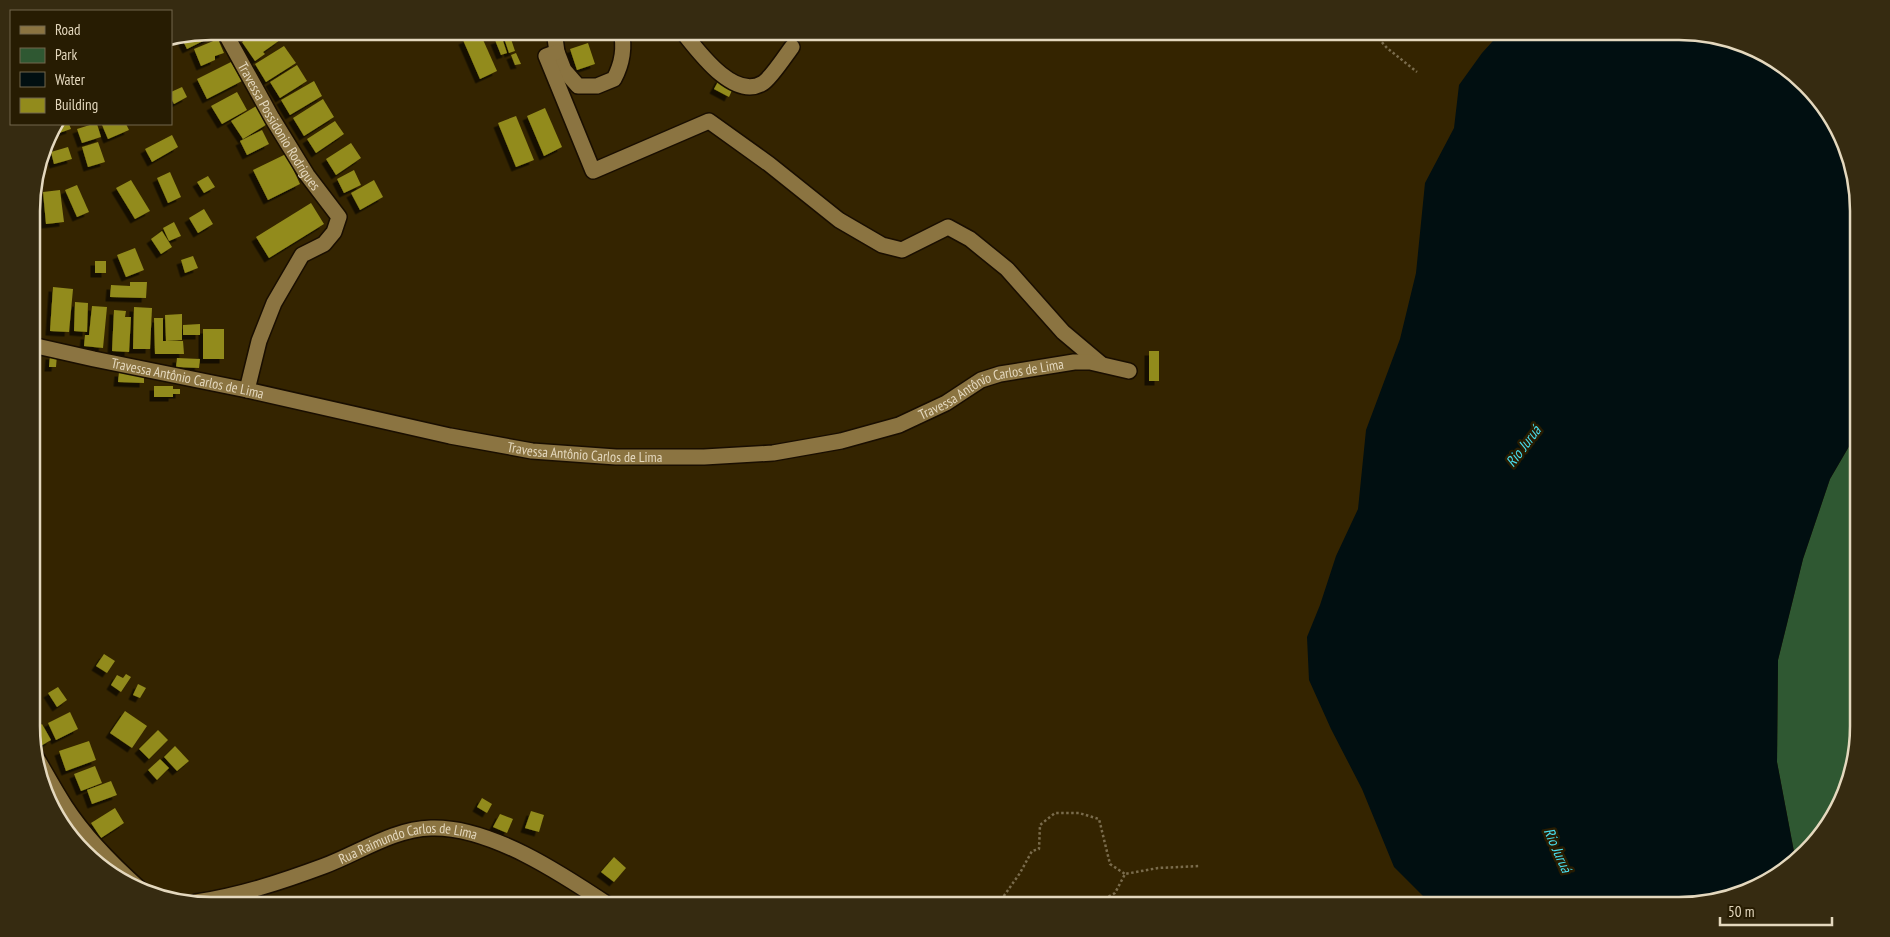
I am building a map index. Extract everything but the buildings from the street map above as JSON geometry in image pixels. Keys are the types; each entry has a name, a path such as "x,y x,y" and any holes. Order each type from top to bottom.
{"street":[{"name":"Travessa Possidonio Rodrigues","path":"229,40 272,118 307,175 339,217 334,232 324,244 302,254 274,303 259,341 247,390"},
{"path":"555,40 557,52 564,70 578,86 598,86 614,79 622,65 622,40"},
{"path":"689,40 718,71 731,81 747,88 764,83 792,46"},
{"path":"557,52 546,56 593,171 709,121 769,164 839,220 882,245 902,250 948,227 970,239 1007,269 1063,332 1101,364"},
{"name":"Travessa Antônio Carlos de Lima","path":"40,347 247,390 450,436 532,451 616,457 704,457 773,453 841,441 899,425 946,403 981,380 1000,374 1074,362 1101,364 1129,371"},
{"path":"49,779 65,806 87,836 119,870"},
{"name":"Rua Raimundo Carlos de Lima","path":"228,897 325,866 413,829 432,828 457,830 477,835 529,856 595,897"}],"path":[{"path":"1380,40 1387,48 1418,72"},
{"path":"1003,897 1020,873 1032,851 1039,849 1040,826 1055,813 1079,813 1100,819 1110,864 1125,874 1158,868 1200,866"},
{"path":"1108,897 1115,893 1125,874"}],"green space":[{"path":"1850,445 1849,748 1841,781 1832,801 1821,821 1794,852 1777,762 1778,660 1803,559 1830,479"}],"water":[{"name":"Rio Juruá","path":"1494,40 1679,40 1705,42 1734,49 1774,69 1800,90 1815,107 1827,126 1837,146 1844,167 1849,189 1850,211 1850,445 1830,479 1803,559 1778,660 1777,762 1794,852 1774,868 1734,888 1690,897 1424,897 1394,867 1362,789 1331,729 1309,680 1307,637 1336,556 1358,509 1366,430 1400,339 1416,273 1425,183 1454,128 1459,85"}]}
